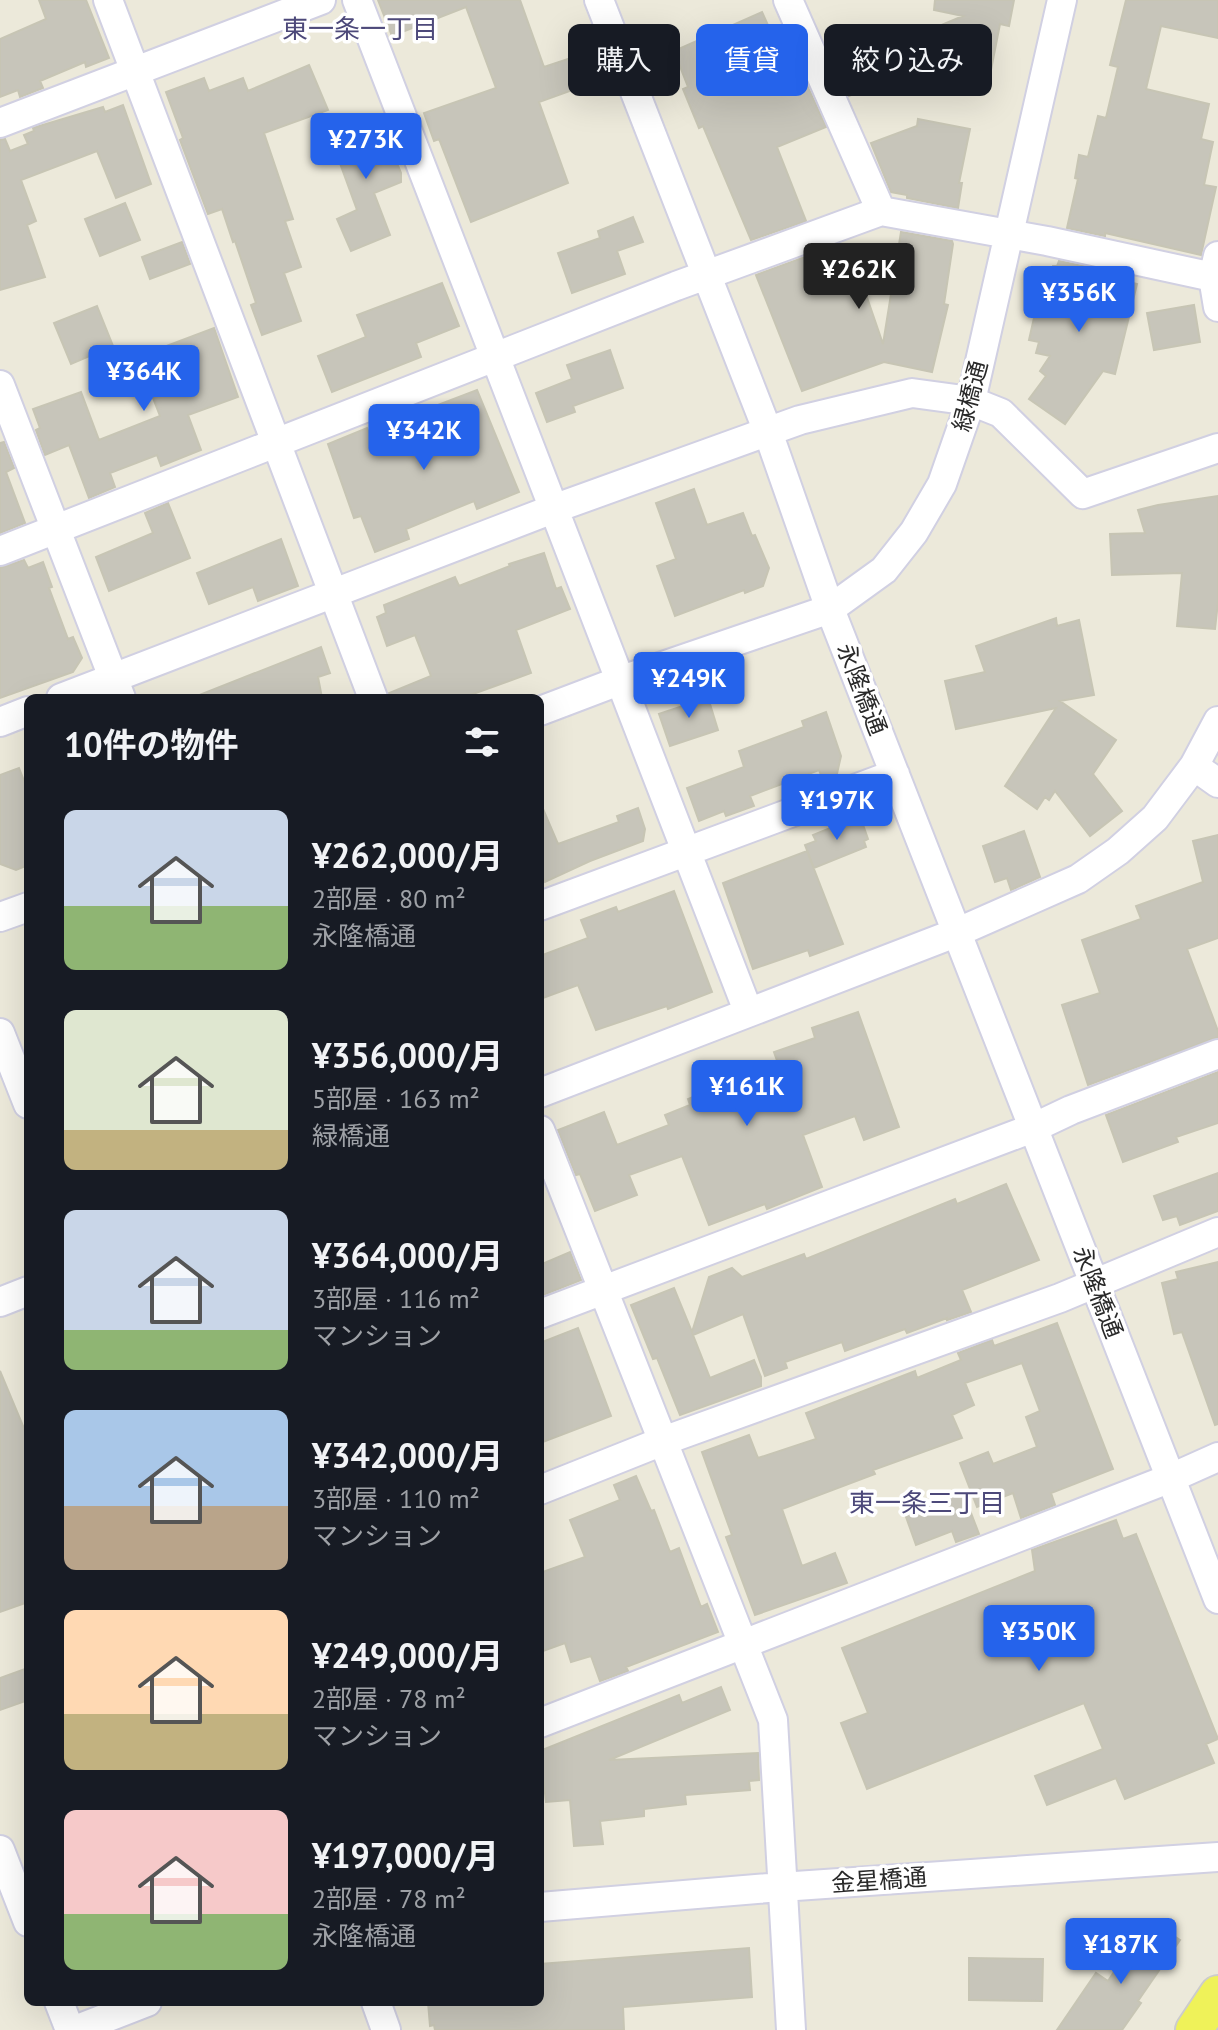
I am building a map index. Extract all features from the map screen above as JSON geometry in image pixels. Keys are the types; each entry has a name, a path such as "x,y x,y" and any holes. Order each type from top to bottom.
{"main road":[{"path":"1194,2030 1218,1994"}],"street":[{"path":"108,0 371,694"},
{"path":"0,123 321,0"},
{"path":"357,0 748,1011"},
{"name":"永隆橋通","path":"599,0 768,432 830,609 1218,1599"},
{"path":"788,0 881,211"},
{"name":"緑橋通","path":"544,709 830,609 884,570 914,532 942,484 971,401 1062,0"},
{"path":"0,551 708,274 881,211 1008,236 1216,267 1218,307"},
{"path":"0,385 117,688"},
{"path":"83,694 117,688 332,595 553,509 800,420 912,393 971,401 1001,413 1083,494 1218,448"},
{"path":"0,722 24,713"},
{"path":"544,1091 958,932 1078,879 1118,851 1155,818 1194,766 1218,721"},
{"path":"1194,766 1218,783"},
{"path":"544,904 895,774"},
{"path":"0,917 24,908"},
{"path":"0,1033 24,1094"},
{"path":"544,1312 1033,1128 1071,1110 1218,1054"},
{"path":"544,1140 773,1720 791,2030"},
{"path":"544,1488 663,1441 1095,1284 1129,1267 1218,1232"},
{"path":"0,1302 24,1293"},
{"path":"544,1721 1218,1457"},
{"path":"0,1850 24,1912"},
{"name":"金星橋通","path":"544,1907 1218,1857"},
{"path":"61,2006 73,2030 136,2006"},
{"path":"377,2006 386,2030"}],"building":[{"path":"39,0 86,0 109,58 86,67 85,62 40,81 43,88 20,97 18,90 0,97 0,39 46,19"},
{"path":"378,0 520,0 544,67 568,59 568,92 539,102 568,183 471,222 439,139 434,141 424,113 496,88 466,7 392,36"},
{"path":"935,0 1014,0 1009,26 1000,24 992,65 992,24 944,24 963,16 934,10"},
{"path":"1126,0 1218,0 1218,38 1161,26 1146,89 1209,104 1201,139 1213,142 1204,185 1216,187 1201,255 1105,233 1105,236 1067,228 1078,179 1075,178 1079,155 1088,157 1098,116 1106,118 1118,67 1110,65"},
{"path":"762,12 767,24 735,24"},
{"path":"696,41 696,96 808,96 808,88 826,127 777,147 806,221 751,240 703,126 699,128 683,89 688,87 680,66 680,48"},
{"path":"309,65 328,110 264,133 293,219 285,221 301,267 284,273 301,321 262,335 251,305 256,303 235,241 222,209 208,214 166,92 204,78 209,91 243,78 248,91"},
{"path":"123,105 151,184 116,198 97,151 21,180 36,221 27,225 45,277 0,290 0,140 5,139 10,151 28,144 24,135 34,131 33,128 103,107 105,112"},
{"path":"378,118 401,173 401,182 374,193 390,235 351,251 337,219 357,210 333,144 338,142 336,135"},
{"path":"918,119 970,129 959,183 962,183 958,208 891,192 871,143 917,126"},
{"path":"125,203 140,240 100,256 85,219"},
{"path":"633,217 643,242 617,251 625,274 572,293 558,253 600,238 598,231"},
{"path":"901,232 952,241 953,244 944,304 948,305 932,372 884,362 802,391 756,275 816,253 818,256 849,245 883,344"},
{"path":"182,242 190,264 150,279 142,257"},
{"path":"1059,261 1097,269 1095,274 1137,284 1115,374 1103,371 1065,424 1029,399 1046,376 1040,371 1050,356 1036,353 1039,342 1029,340 1038,300 1045,301 1053,266 1057,266"},
{"path":"442,283 459,326 416,343 421,357 332,392 318,356 366,337 357,315"},
{"path":"1194,305 1200,342 1154,350 1147,313"},
{"path":"97,306 113,346 71,364 54,323"},
{"path":"214,328 238,397 188,415 201,450 161,466 157,455 110,473 115,487 89,498 69,445 45,455 33,409 81,392 99,440 160,416 137,357"},
{"path":"610,350 623,388 573,406 575,412 547,422 536,393 572,379 567,365"},
{"path":"477,390 519,492 477,509 474,501 406,529 409,539 375,552 361,516 354,518 328,444 367,428 375,449 441,422 435,406"},
{"path":"4,442 14,468 6,472 25,523 0,533 0,443"},
{"path":"694,489 707,525 743,513 769,568 763,586 675,616 657,566 676,559 656,503"},
{"path":"1218,496 1215,629 1177,626 1182,573 1112,575 1110,534 1145,533 1138,510"},
{"path":"168,503 190,558 109,591 96,557 153,533 145,513"},
{"path":"281,539 298,586 258,601 253,587 209,604 197,573"},
{"path":"544,553 556,589 561,587 570,609 516,630 531,673 473,694 389,694 431,676 415,635 387,646 377,617 386,613 384,605 455,577 459,586 509,564"},
{"path":"24,560 28,568 43,562 68,639 73,637 82,658 73,672 0,698 0,568"},
{"path":"1056,618 1057,626 1079,620 1094,695 1060,701 1116,740 1093,774 1122,811 1090,836 1055,791 1049,800 1045,797 1037,809 1005,786 1056,708 956,729 945,681 985,672 976,646"},
{"path":"321,647 330,673 318,677 321,694 202,694"},
{"path":"706,691 718,730 670,746 659,714 683,706 681,699"},
{"path":"826,712 841,756 836,778 824,782 819,770 750,796 754,806 726,816 724,811 699,821 687,788 744,767 739,751 804,727 802,721"},
{"path":"19,768 24,781 24,867 16,870 0,864 0,775"},
{"path":"638,808 645,829 643,841 545,882 544,811 558,844 619,822 617,816"},
{"path":"860,816 868,839 864,841 866,847 814,868 805,845 816,841 813,835"},
{"path":"1024,831 1040,877 1011,890 1007,878 995,882 983,846"},
{"path":"1218,835 1218,938 1187,949 1218,1037 1088,1085 1062,1005 1100,993 1082,940 1141,919 1136,906 1203,882 1193,841"},
{"path":"807,851 843,944 810,956 808,950 753,969 723,883"},
{"path":"674,891 712,992 668,1009 667,1006 596,1030 578,985 544,998 544,954 588,938 581,920 616,907 618,912"},
{"path":"858,1012 899,1127 864,1140 855,1116 803,1135 822,1187 767,1209 765,1204 709,1225 682,1156 629,1175 637,1195 595,1211 558,1130 604,1112 617,1145 669,1125 665,1115 690,1105 688,1099 703,1093 699,1081 721,1072 729,1091 780,1069 774,1052 815,1038 812,1028"},
{"path":"1218,1072 1218,1123 1176,1137 1178,1142 1123,1162 1106,1115"},
{"path":"1218,1173 1218,1211 1180,1225 1177,1216 1163,1220 1154,1196"},
{"path":"1006,1184 1039,1260 962,1290 971,1312 907,1333 905,1329 845,1351 842,1342 785,1362 787,1368 765,1376 743,1314 693,1335 710,1378 754,1360 761,1386 680,1415 631,1305 674,1288 692,1332 709,1277 732,1268 742,1277 804,1254 806,1259 955,1199 957,1204"},
{"path":"570,1252 581,1280 544,1294 544,1263"},
{"path":"1218,1262 1218,1424 1215,1425 1182,1332 1174,1334 1162,1283 1178,1279 1176,1272"},
{"path":"1057,1323 1113,1469 1051,1493 1055,1505 1021,1518 1013,1493 977,1507 960,1463 988,1452 993,1464 1037,1447 1026,1417 1040,1411 1022,1363 965,1383 974,1405 952,1415 962,1438 873,1470 875,1474 782,1509 802,1566 835,1553 847,1583 755,1615 726,1537 732,1535 702,1452 749,1435 758,1458 816,1439 806,1413 915,1371 917,1378 961,1360 958,1353 992,1340 994,1346"},
{"path":"578,1328 611,1416 544,1441 544,1341"},
{"path":"0,1371 24,1428 24,1603 0,1612"},
{"path":"636,1476 651,1511 654,1510 670,1552 679,1548 701,1607 707,1604 718,1632 626,1667 628,1671 600,1681 591,1656 571,1662 565,1643 544,1651 544,1572 585,1557 570,1520 620,1500 614,1485"},
{"path":"963,1492 979,1534 956,1542 952,1531 916,1545 905,1514"},
{"path":"1116,1520 1123,1539 1136,1534 1218,1739 1206,1744 1214,1763 1125,1799 1116,1778 1047,1805 1035,1776 1103,1749 1084,1703 867,1789 841,1723 868,1713 842,1648 1035,1571 1032,1550"},
{"path":"24,1669 24,1701 0,1710 0,1678"},
{"path":"721,1687 730,1710 609,1760 758,1753 759,1780 749,1781 750,1790 685,1795 686,1804 644,1809 644,1816 600,1821 603,1844 574,1846 570,1800 546,1802 544,1749 679,1695 682,1703"},
{"path":"1156,1924 1180,1940 1122,2030 1057,2030 1096,1973 1108,1981 1135,1940 1142,1944"},
{"path":"749,1948 752,1997 623,2007 624,2030 435,2030 434,2025 430,2026 428,2006 544,2006 544,1964"},
{"path":"969,1958 1043,1959 1042,2001 969,2000"}],"district":[{"name":"東一条一丁目","path":"360,28"},
{"name":"東一条三丁目","path":"927,1502"}]}
